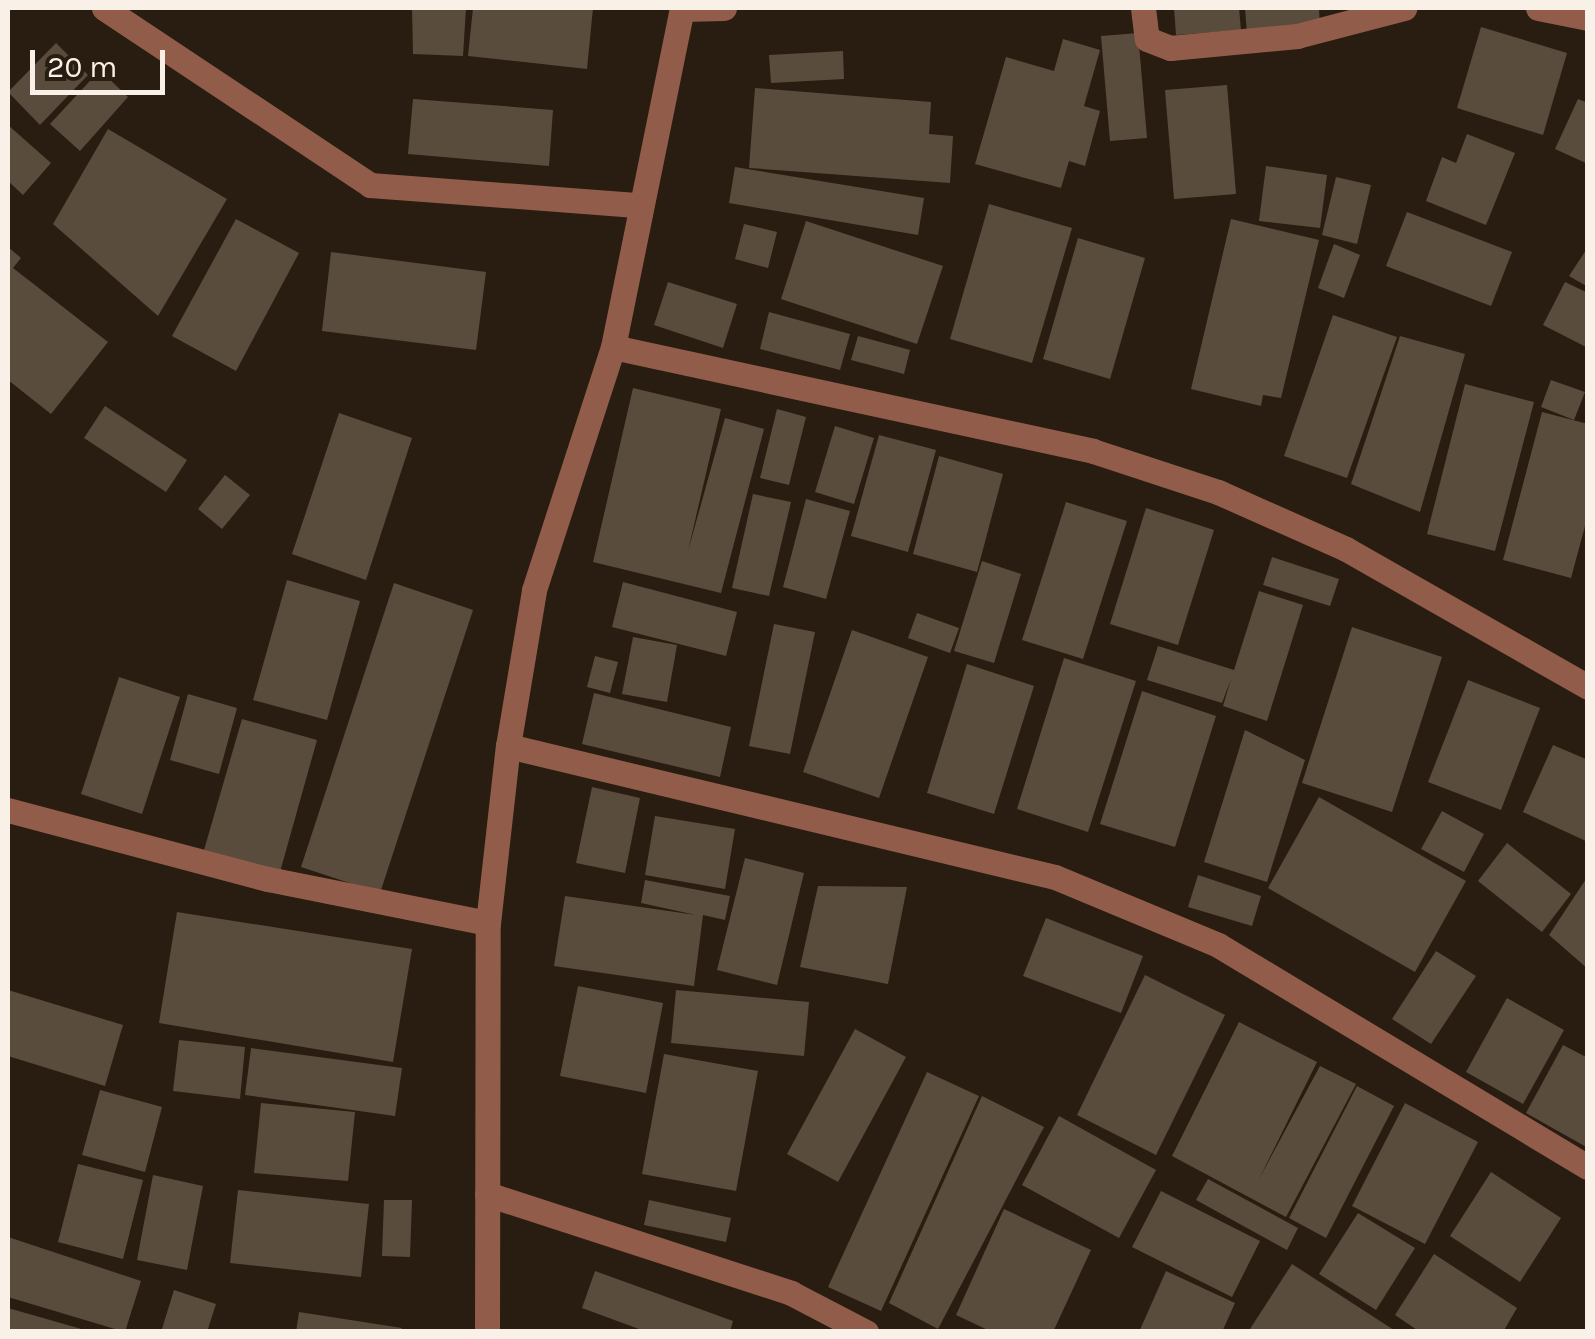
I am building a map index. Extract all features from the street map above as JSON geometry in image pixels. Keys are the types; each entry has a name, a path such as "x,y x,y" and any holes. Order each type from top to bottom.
{"street":[{"path":"104,8 370,186 639,206"},
{"path":"486,1332 488,923 508,746 534,590 614,347 639,206 682,8 724,8"},
{"path":"1143,8 1148,39 1170,48 1297,36 1404,8"},
{"path":"1538,8 1588,18"},
{"path":"614,347 1093,451 1218,492 1346,549 1588,687"},
{"path":"508,746 1055,877 1218,946 1588,1167"},
{"path":"8,810 268,879 488,923"},
{"path":"487,1194 791,1292 866,1332"}],"building":[{"path":"412,8 466,8 463,56 413,54"},
{"path":"473,8 593,8 587,69 468,56"},
{"path":"1174,8 1239,8 1241,30 1176,35"},
{"path":"1245,8 1319,8 1320,28 1247,34"},
{"path":"1481,27 1567,53 1543,135 1457,108"},
{"path":"1138,33 1147,138 1110,141 1101,36"},
{"path":"1063,39 1100,50 1084,106 1100,111 1085,166 1069,161 1061,188 975,164 1006,57 1054,71"},
{"path":"56,43 88,75 40,125 8,92"},
{"path":"843,51 844,79 771,83 769,55"},
{"path":"100,70 128,97 80,151 50,124"},
{"path":"1227,85 1236,194 1174,199 1165,90"},
{"path":"755,88 931,102 929,134 953,136 950,183 749,168"},
{"path":"413,99 553,110 549,166 408,154"},
{"path":"1578,99 1588,103 1588,164 1555,149"},
{"path":"8,125 51,163 23,195 8,181"},
{"path":"108,129 227,199 158,316 53,224"},
{"path":"1467,134 1515,153 1486,225 1426,201 1442,157 1456,163"},
{"path":"1266,166 1327,175 1320,228 1259,221"},
{"path":"735,167 924,198 918,235 729,203"},
{"path":"1336,177 1371,185 1357,244 1322,235"},
{"path":"989,204 1072,228 1032,363 950,339"},
{"path":"1407,212 1512,252 1491,306 1386,266"},
{"path":"236,219 299,253 236,371 172,336"},
{"path":"1231,219 1319,240 1281,398 1263,395 1261,406 1191,389"},
{"path":"806,221 943,266 917,344 781,299"},
{"path":"744,224 777,232 768,268 735,259"},
{"path":"1078,238 1145,258 1110,379 1043,359"},
{"path":"1334,244 1360,255 1344,298 1318,288"},
{"path":"8,247 21,258 13,268 108,342 51,414 8,380"},
{"path":"1588,247 1588,287 1569,276"},
{"path":"331,252 486,272 476,350 322,331"},
{"path":"668,282 737,304 723,348 654,325"},
{"path":"1565,282 1588,293 1588,348 1543,325"},
{"path":"769,312 850,334 840,370 760,349"},
{"path":"1333,315 1397,337 1347,478 1284,456"},
{"path":"858,336 910,350 904,374 851,360"},
{"path":"1400,336 1465,354 1420,512 1351,484"},
{"path":"1551,380 1585,392 1574,420 1541,407"},
{"path":"1465,384 1534,402 1495,551 1427,534"},
{"path":"633,388 721,409 688,551 725,418 764,429 721,593 593,562"},
{"path":"105,406 187,460 166,492 84,438"},
{"path":"777,409 806,417 789,485 760,478"},
{"path":"1542,412 1588,424 1588,515 1571,578 1503,560"},
{"path":"339,413 412,438 366,580 292,554"},
{"path":"835,426 874,438 854,504 815,492"},
{"path":"879,435 936,450 908,552 851,536"},
{"path":"939,456 1003,474 977,572 913,554"},
{"path":"225,475 250,495 222,529 198,509"},
{"path":"753,494 791,502 769,596 732,588"},
{"path":"806,499 850,511 826,599 783,587"},
{"path":"1066,502 1127,521 1083,659 1022,640"},
{"path":"1146,508 1214,530 1178,645 1110,624"},
{"path":"1272,557 1339,579 1330,606 1263,585"},
{"path":"982,561 1021,574 994,663 954,651"},
{"path":"287,580 360,601 327,720 253,700"},
{"path":"623,582 737,612 726,656 612,627"},
{"path":"394,583 473,610 380,893 301,867"},
{"path":"1259,591 1303,605 1267,721 1223,706 1231,679 1222,703 1147,680 1158,646 1234,670"},
{"path":"917,613 959,628 950,653 908,638"},
{"path":"774,624 815,632 790,754 749,746"},
{"path":"1352,627 1442,657 1392,812 1302,783"},
{"path":"852,630 928,657 879,798 803,772"},
{"path":"633,637 677,645 667,702 622,694"},
{"path":"595,656 618,662 610,693 587,687"},
{"path":"1064,658 1136,681 1088,832 1017,809"},
{"path":"967,664 1034,686 994,814 927,793"},
{"path":"119,677 180,697 142,814 81,794"},
{"path":"1468,680 1540,708 1501,810 1428,782"},
{"path":"1142,691 1216,716 1175,847 1100,824"},
{"path":"594,693 731,727 720,777 582,744"},
{"path":"188,694 237,708 219,774 170,760"},
{"path":"242,719 317,740 280,872 204,850"},
{"path":"1245,730 1305,760 1267,882 1204,862"},
{"path":"1553,745 1588,760 1588,842 1523,812"},
{"path":"592,787 640,798 625,873 576,863"},
{"path":"1319,797 1466,881 1415,972 1268,888"},
{"path":"1442,811 1484,834 1464,872 1421,849"},
{"path":"655,816 735,829 725,889 645,875"},
{"path":"1507,843 1571,894 1542,932 1478,881"},
{"path":"745,858 804,873 777,985 717,970"},
{"path":"1198,875 1261,896 1252,926 1188,907"},
{"path":"1588,876 1588,969 1549,935"},
{"path":"645,880 730,896 725,920 703,915 694,986 554,966 565,896 696,915 641,903"},
{"path":"818,886 907,887 888,984 800,967"},
{"path":"177,912 412,949 393,1062 159,1023"},
{"path":"1046,918 1143,956 1121,1013 1023,976"},
{"path":"1436,951 1476,976 1431,1044 1392,1019"},
{"path":"1145,975 1225,1015 1156,1155 1077,1115"},
{"path":"578,986 663,1003 646,1093 560,1076"},
{"path":"8,990 123,1025 105,1086 8,1056"},
{"path":"676,990 809,1002 804,1056 671,1043"},
{"path":"1507,998 1564,1030 1523,1104 1466,1072"},
{"path":"1239,1022 1317,1062 1259,1179 1320,1066 1356,1084 1286,1217 1172,1156"},
{"path":"855,1029 906,1057 838,1182 787,1154"},
{"path":"179,1040 245,1047 240,1099 173,1091"},
{"path":"1563,1045 1588,1058 1588,1148 1526,1113"},
{"path":"251,1048 402,1068 395,1116 245,1095"},
{"path":"664,1054 758,1071 736,1191 642,1174"},
{"path":"927,1072 979,1096 881,1311 828,1287"},
{"path":"1357,1086 1394,1106 1326,1238 1289,1218"},
{"path":"100,1090 162,1107 145,1172 82,1155"},
{"path":"982,1096 1044,1127 938,1329 889,1303"},
{"path":"261,1103 355,1112 348,1181 254,1173"},
{"path":"1405,1103 1478,1142 1425,1244 1352,1206"},
{"path":"1059,1116 1156,1170 1119,1238 1022,1185"},
{"path":"78,1164 143,1180 123,1259 58,1242"},
{"path":"1491,1172 1561,1218 1520,1282 1450,1236"},
{"path":"153,1175 203,1186 187,1270 137,1260"},
{"path":"1208,1179 1298,1228 1287,1250 1196,1200"},
{"path":"238,1190 369,1204 361,1277 230,1263"},
{"path":"1161,1191 1260,1241 1232,1297 1132,1247"},
{"path":"384,1200 412,1200 410,1257 382,1256"},
{"path":"649,1200 731,1218 726,1242 644,1225"},
{"path":"1004,1209 1091,1250 1053,1332 992,1332 956,1315"},
{"path":"1358,1213 1415,1248 1376,1310 1319,1274"},
{"path":"8,1237 141,1281 125,1332 8,1297"},
{"path":"1434,1254 1517,1308 1503,1332 1420,1332 1395,1315"},
{"path":"1292,1264 1397,1332 1248,1332"},
{"path":"595,1271 733,1321 730,1332 647,1332 582,1308"},
{"path":"1166,1271 1235,1303 1222,1332 1139,1332"},
{"path":"174,1290 216,1304 207,1332 161,1332"},
{"path":"8,1308 85,1330 8,1332"},
{"path":"299,1312 402,1328 401,1332 296,1332"}]}
